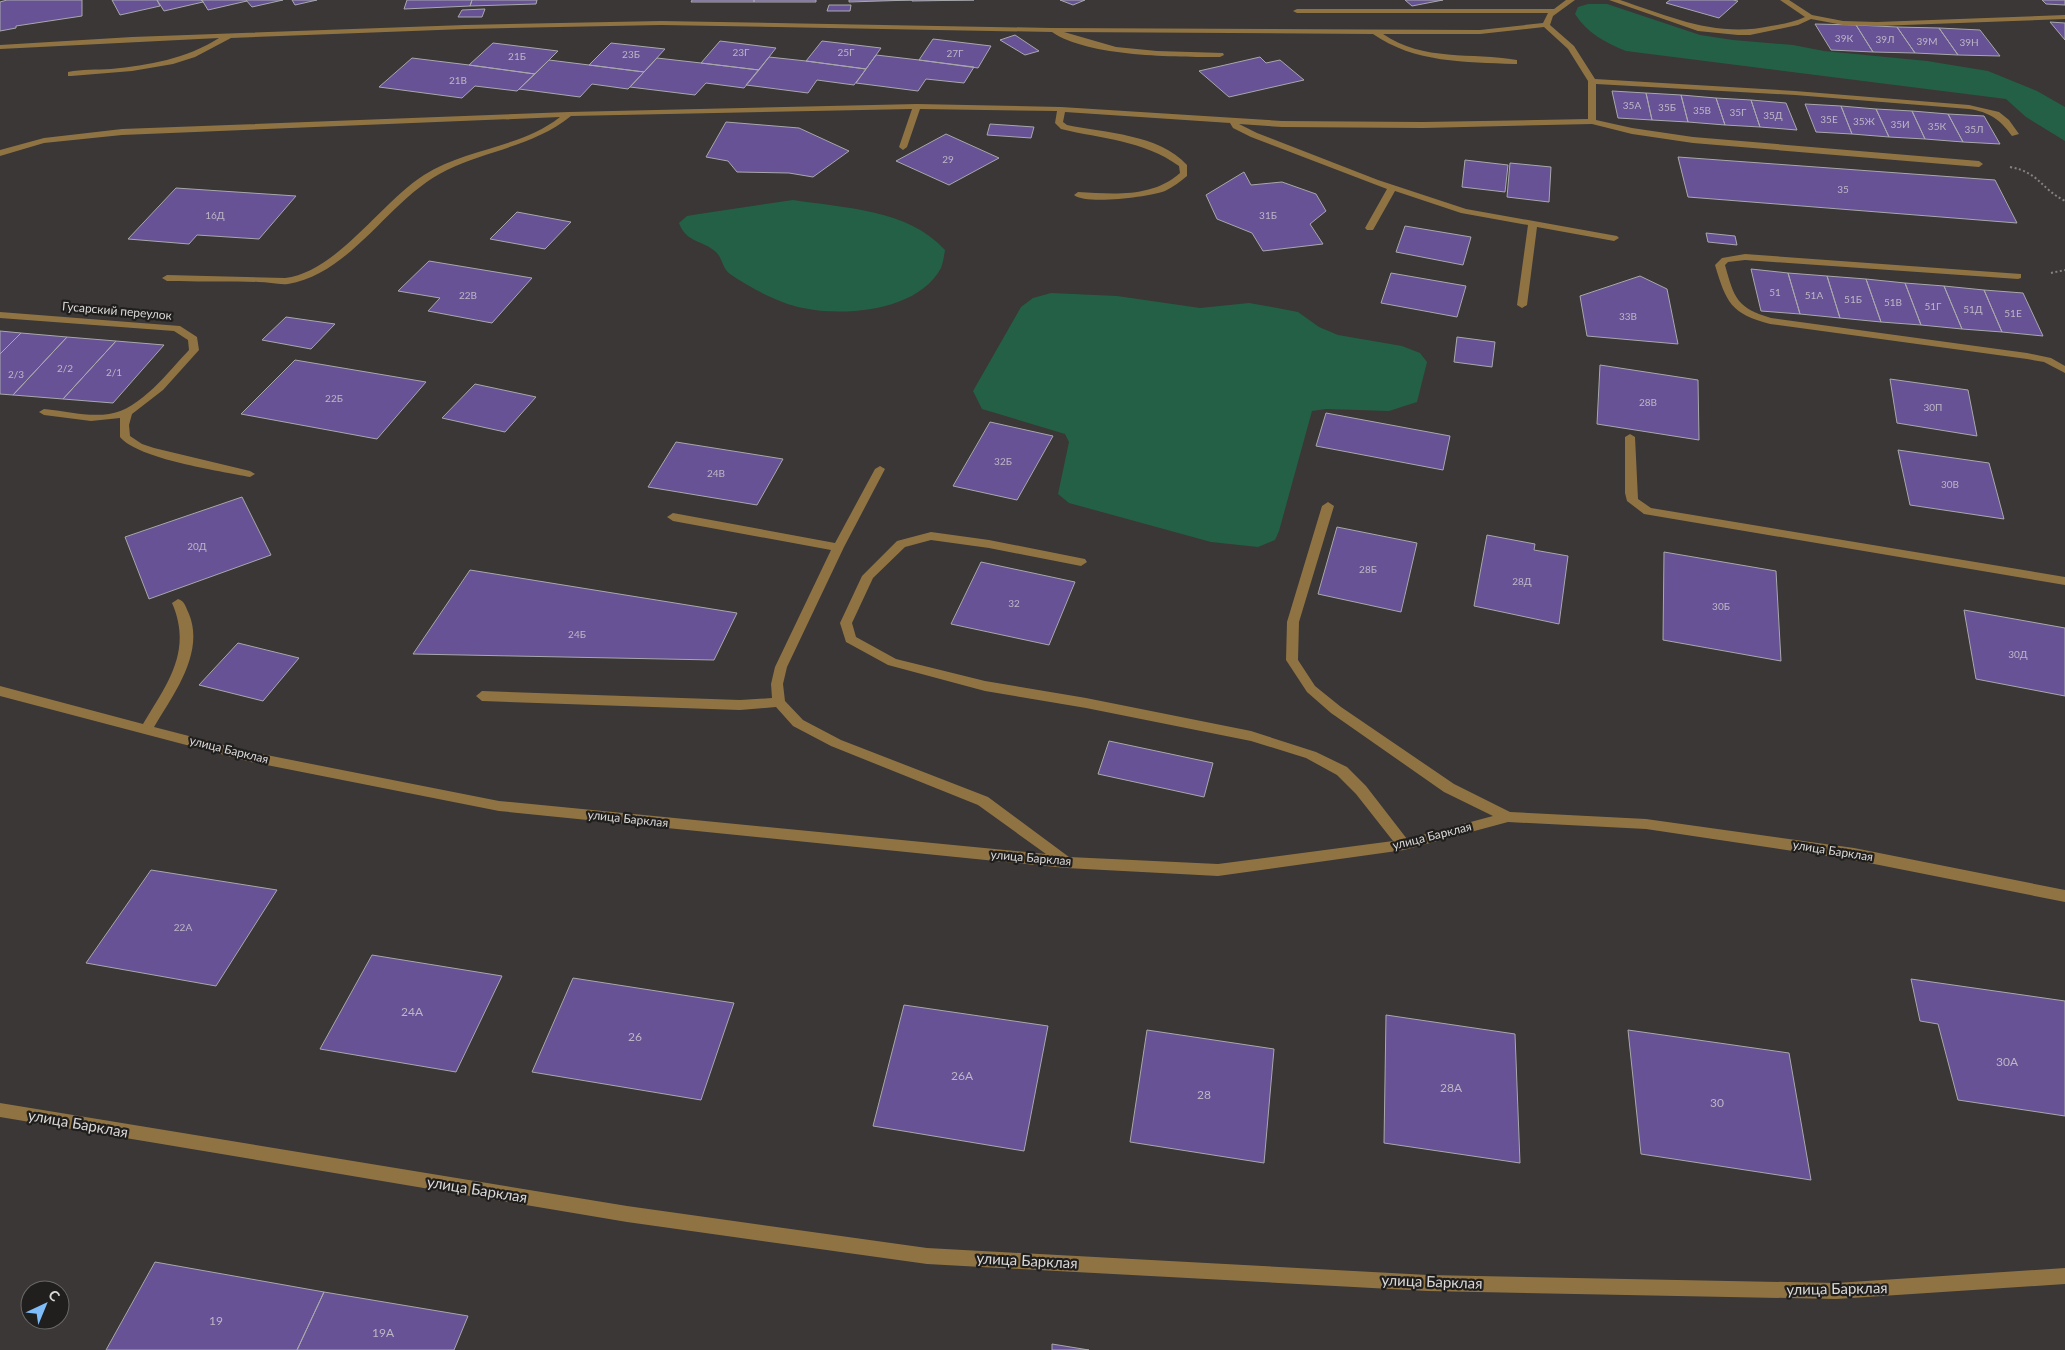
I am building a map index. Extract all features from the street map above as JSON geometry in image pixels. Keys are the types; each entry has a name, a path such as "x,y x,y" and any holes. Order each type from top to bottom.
{"street":[{"path":"1546,25 1550,15 1571,0"},
{"path":"1613,0 1701,29 1738,33 1750,33 1798,23 1810,17"},
{"path":"1784,0 1810,17 1843,22 1877,24 2065,17"},
{"path":"1297,11 1556,10"},
{"path":"0,47 132,39 465,27 661,23 1051,30 1373,30 1480,32 1546,25 1571,48 1592,81 1592,121"},
{"path":"1051,30 1080,42 1114,48 1156,54 1220,55"},
{"path":"1373,30 1382,38 1423,53 1514,62"},
{"path":"71,74 154,66 213,48 228,36"},
{"path":"1592,81 1795,93 1986,109 2006,119 2015,134"},
{"path":"0,153 10,149 75,137 122,132 569,114 917,106 1061,109 1282,124 1424,125 1592,121 1632,132 1693,140 1979,164"},
{"path":"903,147 917,106"},
{"path":"1061,109 1059,123 1064,127 1132,139 1158,148 1183,165 1184,174 1179,180 1162,188 1130,195 1078,195"},
{"path":"167,278 214,281 259,279 288,281 309,274 329,262 427,177 470,156 540,134 562,121 569,114"},
{"path":"1233,121 1236,126 1254,135 1392,188 1464,211 1533,225 1614,238"},
{"path":"1370,228 1392,188"},
{"path":"1522,305 1533,225"},
{"path":"2018,276 1745,256 1725,260 1720,264 1730,300 1738,309 1749,315 1770,321 2027,356 2047,360 2065,370"},
{"name":"Гусарский переулок","path":"0,314 176,328 193,339 194,350 146,400 117,416 104,418 44,412"},
{"path":"127,411 124,425 125,437 138,446 151,451 250,474"},
{"path":"1630,437 1631,494 1633,501 1648,512 2065,581"},
{"path":"880,468 838,546 781,667 777,684 778,702 798,724 836,743 984,801 1066,862"},
{"path":"1328,506 1293,622 1292,660 1311,689 1336,710 1449,788 1508,817"},
{"path":"673,518 838,546"},
{"path":"1081,562 989,544 931,536 901,544 868,576 846,623 850,639 892,662 985,686 1086,703 1251,736 1311,755 1342,771 1361,790 1404,845"},
{"path":"146,729 176,677 186,653 186,624 178,603"},
{"name":"улица Барклая","path":"0,691 252,757 499,806 1066,862 1218,870 1404,845 1508,817 1646,824 1854,854 2065,896"},
{"path":"482,696 740,705 778,702"},
{"name":"улица Барклая","path":"0,1110 617,1213 927,1256 1428,1282 1826,1291 2065,1276"}],"path":[{"path":"1979,164 2016,168 2033,173 2041,179 2047,190 2065,202"}],"green space":[{"path":"1588,4 1607,4 1700,35 1793,45 1824,51 1927,61 1988,71 2037,91 2065,107 2065,141 2026,117 2006,99 1626,51 1598,37 1580,21 1575,14 1578,7"},
{"path":"793,200 874,213 894,218 913,226 930,236 945,250 941,268 930,282 916,294 898,302 879,308 859,311 820,311 784,303 747,285 725,269 716,252 690,238 679,223 687,216"},
{"path":"1051,293 1117,296 1200,308 1249,303 1272,307 1298,312 1319,327 1338,335 1402,346 1420,353 1427,362 1417,402 1389,411 1326,409 1312,411 1275,540 1258,547 1211,542 1069,503 1058,494 1069,442 1065,434 982,409 973,391 1021,307 1033,298"}],"building":[{"path":"7,0 82,0 82,16 16,26 16,28 0,31 0,2"},
{"path":"112,0 157,0 160,6 120,15"},
{"path":"157,0 201,0 203,2 164,11"},
{"path":"202,0 246,0 247,1 208,10"},
{"path":"246,0 283,0 252,7"},
{"path":"292,0 317,0 295,5"},
{"path":"407,0 472,0 470,6 404,9"},
{"path":"472,0 537,0 536,4 470,6"},
{"path":"692,0 754,0 754,2 691,2"},
{"path":"754,0 816,0 816,2 754,2"},
{"path":"849,0 912,0 849,2"},
{"path":"912,0 974,0 912,1"},
{"path":"1060,0 1085,0 1073,5"},
{"path":"1405,0 1443,0 1412,6"},
{"path":"1670,0 1738,1 1719,18 1666,3"},
{"path":"2042,0 2065,0 2065,5 2046,4"},
{"path":"829,5 851,5 850,11 827,11"},
{"path":"485,9 482,17 458,17 462,10"},
{"path":"2050,22 2065,23 2065,40"},
{"path":"1815,24 1856,25 1873,52 1831,50"},
{"path":"1856,25 1897,27 1915,53 1873,52"},
{"path":"1897,27 1939,28 1958,55 1915,53"},
{"path":"1939,28 1980,30 2000,56 1958,55"},
{"path":"1015,35 1039,51 1025,55 1000,40"},
{"path":"933,39 991,46 978,68 919,60"},
{"path":"720,41 776,48 759,70 701,63"},
{"path":"822,41 881,48 866,69 806,61"},
{"path":"493,43 558,51 535,74 469,65"},
{"path":"611,43 665,49 644,72 589,65"},
{"path":"876,55 974,67 964,83 926,79 918,91 856,83"},
{"path":"769,57 866,69 854,85 817,80 808,93 746,85"},
{"path":"1260,57 1266,63 1280,60 1304,80 1229,97 1199,71"},
{"path":"412,58 535,74 517,91 475,86 462,98 379,87"},
{"path":"657,58 759,70 744,88 706,83 695,95 630,87"},
{"path":"549,60 644,72 628,89 592,84 580,97 519,89"},
{"path":"1612,91 1646,93 1652,120 1618,118"},
{"path":"1646,93 1681,95 1688,122 1652,120"},
{"path":"1681,95 1716,98 1725,125 1688,122"},
{"path":"1716,98 1751,100 1760,127 1725,125"},
{"path":"1751,100 1786,103 1797,130 1760,127"},
{"path":"1805,104 1841,106 1852,134 1816,132"},
{"path":"1841,106 1876,109 1889,137 1852,134"},
{"path":"1876,109 1912,111 1925,139 1889,137"},
{"path":"1912,111 1948,114 1963,142 1925,139"},
{"path":"1948,114 1984,116 2000,144 1963,142"},
{"path":"726,122 799,128 849,151 813,177 789,173 737,172 728,161 706,157"},
{"path":"990,124 1034,127 1031,138 987,135"},
{"path":"946,134 999,158 949,185 896,161"},
{"path":"1678,157 1995,180 2017,223 1688,197"},
{"path":"1465,160 1508,165 1505,192 1462,187"},
{"path":"1510,163 1551,167 1549,202 1507,197"},
{"path":"1244,172 1251,185 1282,182 1316,194 1326,211 1310,224 1323,244 1263,251 1252,233 1217,219 1206,195"},
{"path":"176,188 296,196 259,239 197,235 189,244 128,239"},
{"path":"517,212 571,222 545,249 490,239"},
{"path":"1405,226 1471,237 1463,265 1396,252"},
{"path":"1706,233 1735,236 1737,245 1708,242"},
{"path":"429,261 532,278 492,323 428,311 440,298 398,291"},
{"path":"1751,269 1788,273 1800,314 1761,311"},
{"path":"1391,273 1466,286 1457,317 1381,303"},
{"path":"1788,273 1827,276 1840,318 1800,314"},
{"path":"1640,276 1667,289 1678,344 1587,336 1580,296"},
{"path":"1827,276 1866,279 1881,322 1840,318"},
{"path":"1866,279 1905,283 1921,325 1881,322"},
{"path":"1905,283 1944,286 1962,329 1921,325"},
{"path":"1944,286 1984,290 2002,332 1962,329"},
{"path":"1984,290 2023,293 2043,336 2002,332"},
{"path":"286,317 335,324 311,349 262,340"},
{"path":"0,331 21,333 0,354"},
{"path":"21,333 67,337 13,395 0,394 0,354"},
{"path":"67,337 116,341 63,399 13,395"},
{"path":"1457,337 1495,342 1492,367 1454,362"},
{"path":"116,341 164,345 113,403 63,399"},
{"path":"295,360 426,382 377,439 241,414"},
{"path":"1600,365 1698,380 1699,440 1597,424"},
{"path":"1890,379 1968,390 1977,436 1897,423"},
{"path":"475,384 536,397 505,432 442,418"},
{"path":"1326,413 1450,436 1443,470 1316,446"},
{"path":"990,422 1053,436 1017,500 953,486"},
{"path":"676,442 783,459 757,505 648,487"},
{"path":"1898,450 1989,463 2004,519 1910,505"},
{"path":"242,497 271,555 149,599 125,537"},
{"path":"1337,527 1417,543 1401,612 1318,594"},
{"path":"1487,535 1535,544 1534,550 1568,556 1559,624 1474,606"},
{"path":"1664,552 1776,571 1781,661 1663,640"},
{"path":"981,562 1075,582 1049,645 951,624"},
{"path":"470,570 737,613 714,660 413,654"},
{"path":"1964,610 2065,628 2065,696 1976,679"},
{"path":"238,643 299,658 263,701 199,685"},
{"path":"1109,741 1213,763 1204,797 1098,774"},
{"path":"151,870 277,890 216,986 86,963"},
{"path":"372,955 502,976 456,1072 320,1049"},
{"path":"573,978 734,1003 701,1100 532,1072"},
{"path":"1911,979 2065,1001 2065,1116 1958,1100 1938,1024 1920,1021"},
{"path":"904,1005 1048,1026 1024,1151 873,1126"},
{"path":"1386,1015 1515,1034 1520,1163 1384,1143"},
{"path":"1147,1030 1274,1049 1264,1163 1130,1142"},
{"path":"1628,1030 1789,1053 1811,1180 1641,1154"},
{"path":"155,1262 324,1292 297,1350 106,1350"},
{"path":"324,1292 468,1316 454,1350 297,1350"},
{"path":"1052,1344 1089,1350 1052,1350"}]}
